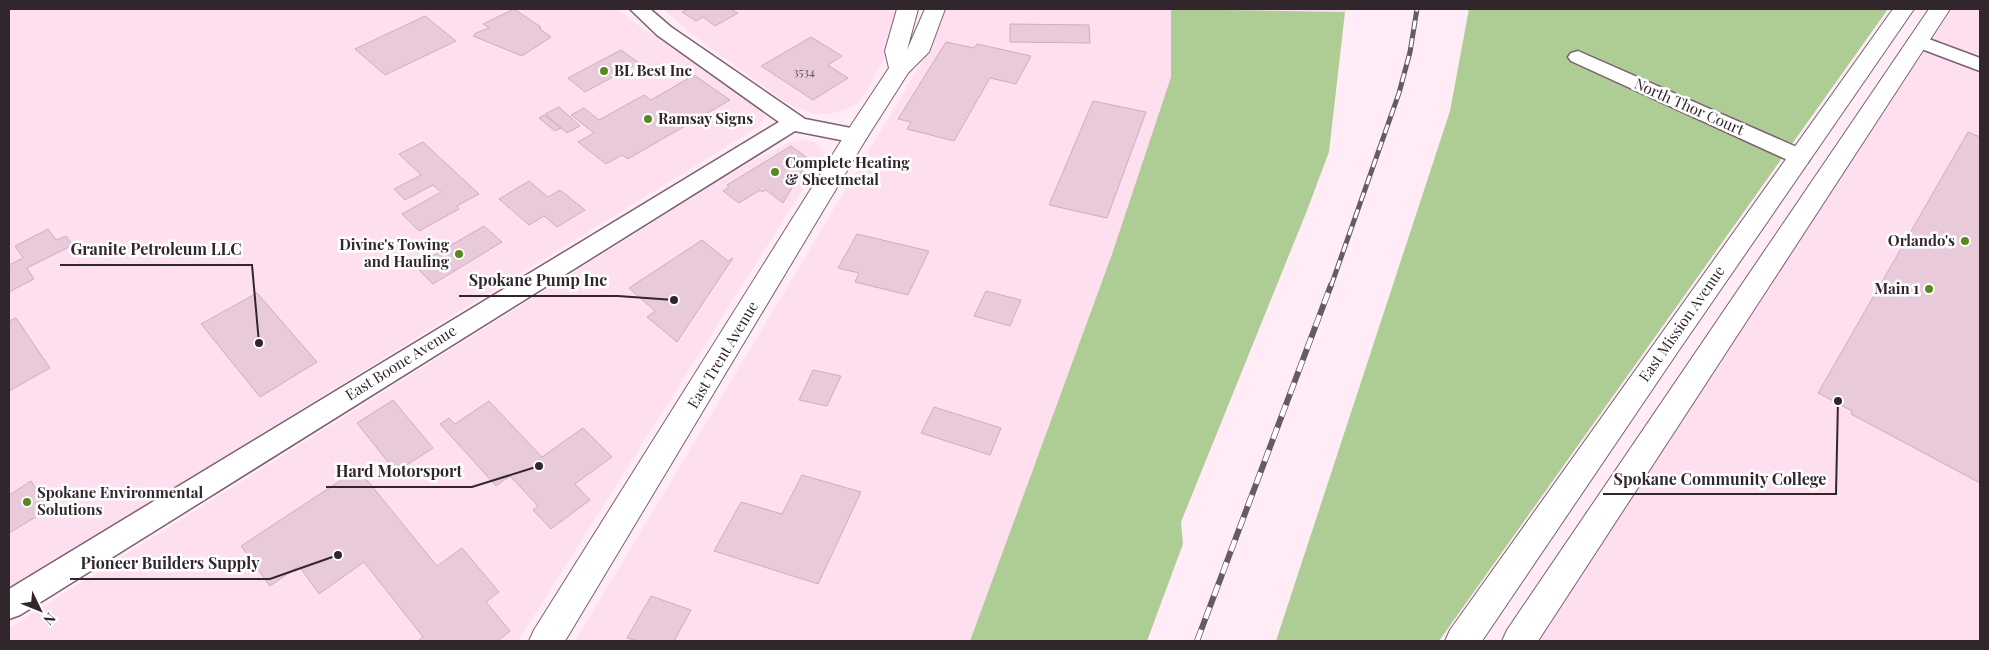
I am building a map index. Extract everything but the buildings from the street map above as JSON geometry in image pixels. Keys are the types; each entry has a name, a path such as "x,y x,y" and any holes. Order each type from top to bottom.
{"main road":[{"path":"900,68 896,51 907,9"},
{"name":"East Trent Avenue","path":"546,641 856,136 900,68 918,52 934,9"},
{"name":"East Mission Avenue","path":"1462,641 1663,350 1903,9"},
{"path":"1519,641 1939,9"}],"street":[{"path":"639,9 664,31 794,122 810,128 856,136"},
{"path":"1918,41 1980,65"},
{"name":"North Thor Court","path":"1578,57 1800,156"},
{"name":"East Boone Avenue","path":"9,605 794,122"}],"shaded area":[{"path":"9,9 618,9 635,23 761,108 765,114 764,120 758,127 9,589"},
{"path":"663,9 898,9 897,22 884,58 868,89 857,104 828,114 814,114 788,104 693,35"},
{"path":"944,9 1171,9 1171,77 1111,257 970,641 575,641 925,57"},
{"path":"1171,9 1347,9 1345,12"},
{"path":"1952,9 1980,9 1980,641 1537,641"},
{"path":"800,140 814,142 822,148 824,153 821,160 518,641 9,641 9,628 754,160 790,142"}],"green space":[{"path":"1171,9 1345,12 1329,152 1181,522 1183,544 1147,641 970,641 1111,257 1171,77"},
{"path":"1469,9 1888,9 1439,641 1276,641 1450,111"}],"railway":[{"path":"1331,286 1399,93 1410,52 1417,9"},
{"path":"1197,641 1331,285"}],"place":[{"name":"BL Best Inc","path":"604,71"},
{"name":"Ramsay Signs","path":"648,119"},
{"name":"Complete Heating & Sheetmetal","path":"775,172"},
{"name":"Orlando's","path":"1965,241"},
{"name":"Divine's Towing and Hauling","path":"459,254"},
{"name":"Main 1","path":"1929,289"},
{"name":"Spokane Pump Inc","path":"674,300"},
{"name":"Granite Petroleum LLC","path":"259,343"},
{"name":"Spokane Community College","path":"1838,401"},
{"name":"Hard Motorsport","path":"539,466"},
{"name":"Spokane Environmental Solutions","path":"27,502"},
{"name":"Pioneer Builders Supply","path":"338,555"}]}
